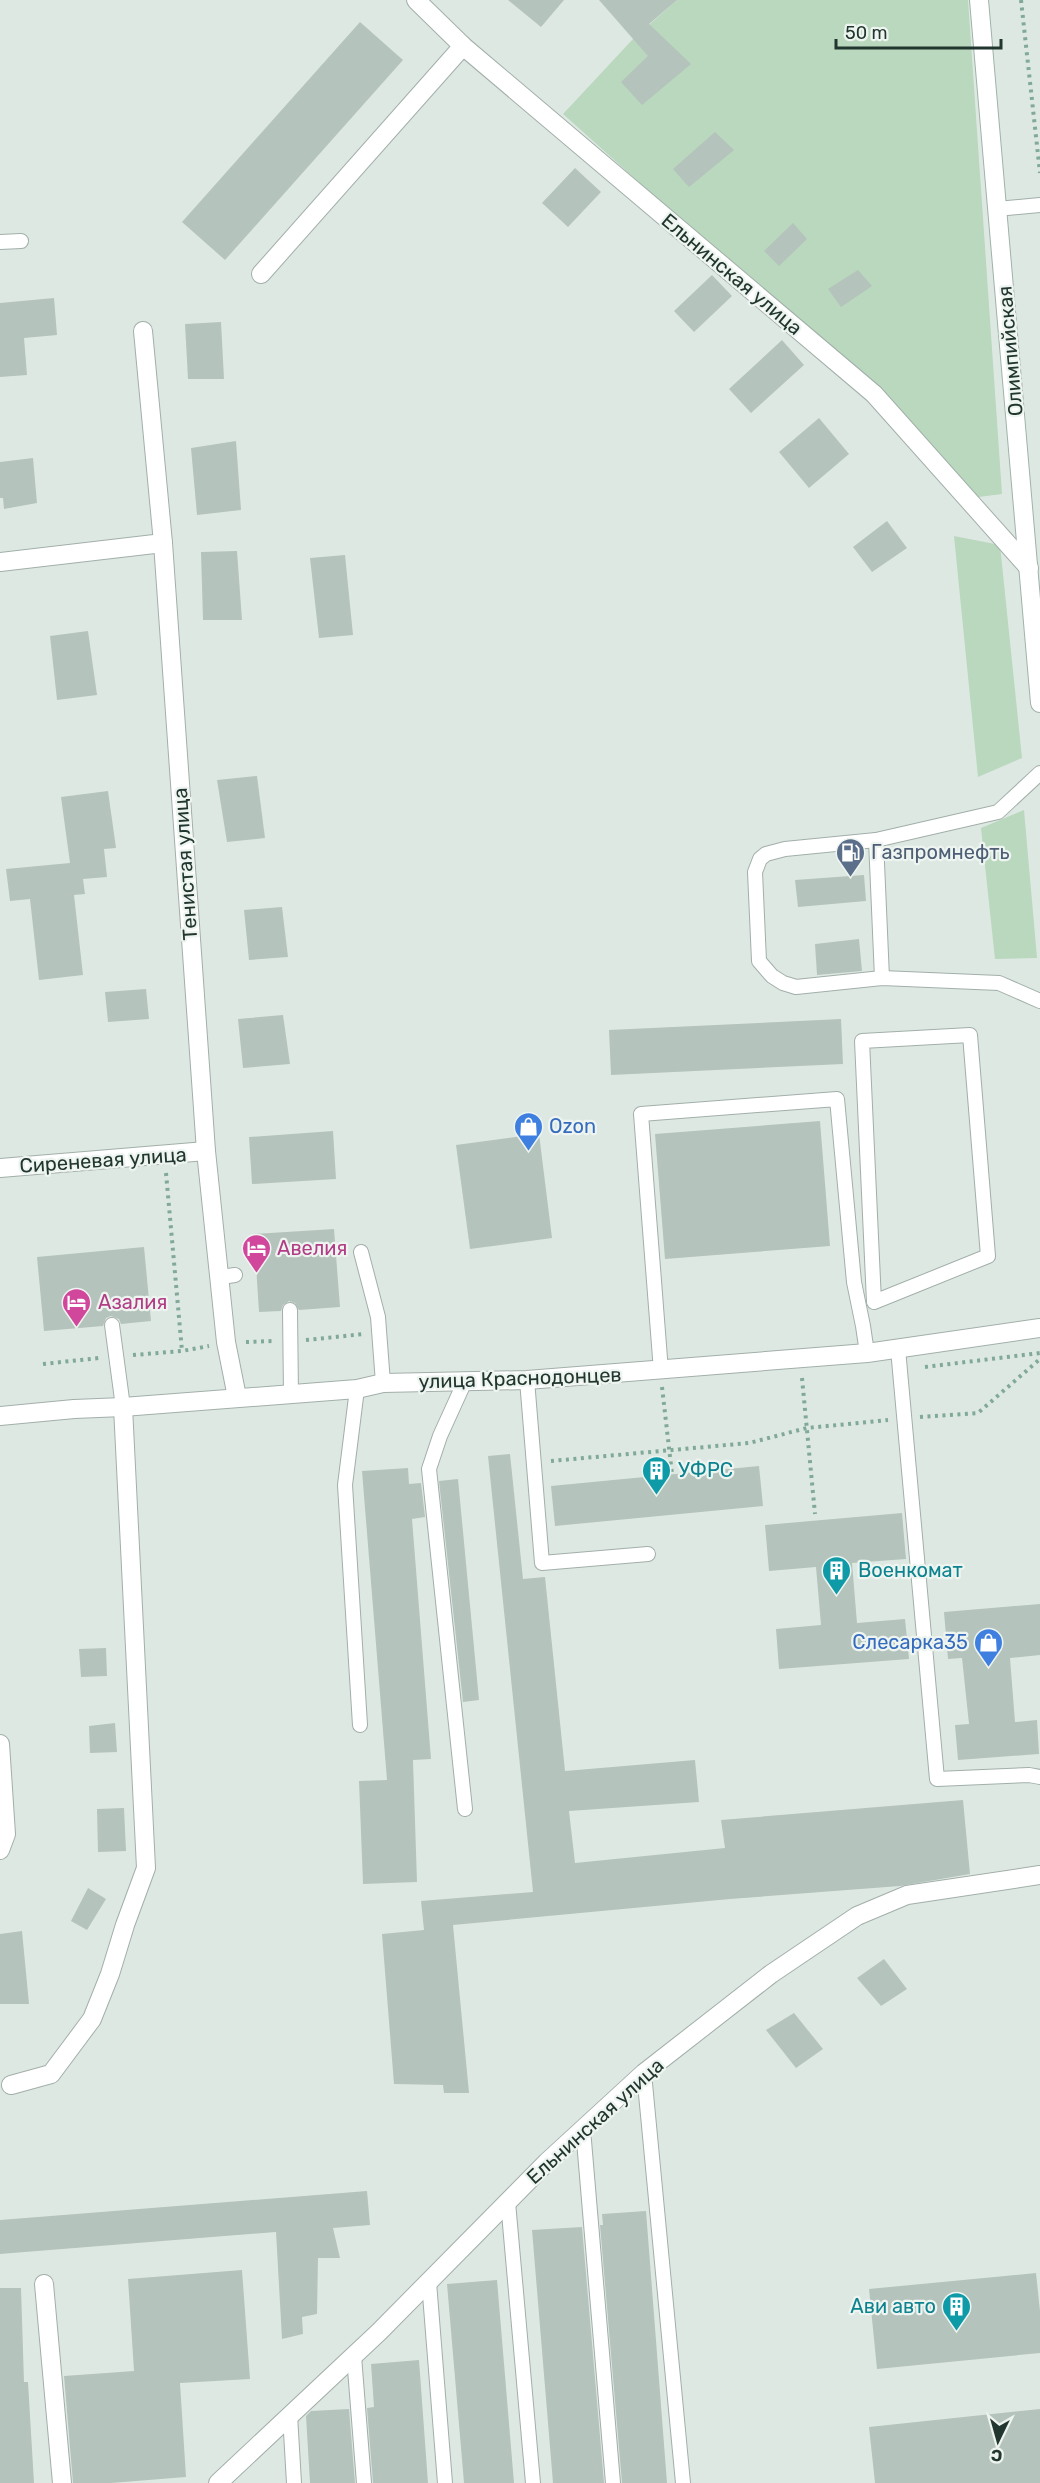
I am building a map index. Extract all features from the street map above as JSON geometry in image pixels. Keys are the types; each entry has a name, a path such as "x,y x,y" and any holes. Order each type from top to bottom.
{"street":[{"name":"Ельнинская улица","path":"416,0 463,46 874,394 1029,568"},
{"name":"Олимпийская","path":"979,0 1029,568 1037,617 1040,703"},
{"path":"261,274 463,46"},
{"name":"Тенистая улица","path":"143,331 163,543 206,1152 228,1276 226,1342 237,1397"},
{"path":"0,562 163,543"},
{"name":"Сиреневая улица","path":"0,1168 206,1152"},
{"name":"улица Краснодонцев","path":"0,1416 357,1389 383,1383 527,1380 661,1371 867,1353 1040,1328"},
{"path":"11,2085 51,2074 92,2019 146,1868 123,1407"},
{"path":"0,1744 6,1834 0,1850"},
{"name":"Ельнинская улица","path":"218,2483 354,2356 547,2162 644,2073 770,1971 857,1916 907,1895 1040,1875"},
{"path":"44,2284 62,2483"}],"lane":[{"path":"997,209 1040,205"},
{"path":"0,242 21,241"},
{"path":"1040,773 998,812 876,840 785,849 766,854 760,859 755,872 759,961 772,976 783,983 796,987 882,978 999,983 1040,1001"},
{"path":"876,840 882,978"},
{"path":"970,1035 988,1256 874,1302 862,1041 970,1035"},
{"path":"661,1371 641,1114 837,1100 854,1282 867,1353"},
{"path":"361,1252 378,1317 383,1383"},
{"path":"290,1310 291,1394"},
{"path":"112,1325 123,1407"},
{"path":"898,1349 937,1779 1029,1775 1040,1777"},
{"path":"527,1380 542,1563 648,1554"},
{"path":"465,1381 440,1436 429,1469 465,1809"},
{"path":"357,1389 345,1485 360,1725"},
{"path":"644,2073 683,2483"},
{"path":"584,2129 613,2483"},
{"path":"508,2202 533,2483"},
{"path":"429,2282 445,2483"},
{"path":"354,2356 364,2483"},
{"path":"290,2415 294,2483"}],"path":[{"path":"1021,0 1040,173"},
{"path":"164,1156 182,1351"},
{"path":"901,1370 1040,1353"},
{"path":"800,1359 815,1514"},
{"path":"533,1462 749,1443 807,1428 978,1413 1040,1359"},
{"path":"661,1371 672,1474"}],"green space":[{"path":"677,0 968,0 1002,494 963,499 907,423 563,114 633,39"},
{"path":"954,536 1000,545 1022,758 978,777"},
{"path":"1024,810 1037,958 995,959 981,828"}],"building":[{"path":"508,0 564,0 541,27"},
{"path":"599,0 677,0 649,24 691,64 642,105 621,82 648,56"},
{"path":"360,22 403,60 225,260 182,222"},
{"path":"715,132 734,150 689,187 673,169"},
{"path":"575,168 601,192 568,227 542,203"},
{"path":"793,223 807,239 779,266 764,251"},
{"path":"858,270 872,286 841,307 828,289"},
{"path":"712,275 732,296 694,332 674,311"},
{"path":"54,298 57,335 24,338 27,375 0,377 0,303"},
{"path":"221,322 224,379 188,379 185,324"},
{"path":"782,340 804,365 751,413 729,389"},
{"path":"819,418 849,454 809,488 779,452"},
{"path":"236,441 241,510 197,515 191,448"},
{"path":"33,458 37,503 4,509 3,498 0,498 0,462"},
{"path":"887,521 907,548 872,572 853,547"},
{"path":"237,551 242,620 203,620 201,552"},
{"path":"345,555 353,635 319,638 310,558"},
{"path":"88,631 97,695 57,700 50,636"},
{"path":"257,776 265,838 227,842 217,780"},
{"path":"108,791 116,848 104,849 107,877 83,879 85,894 74,895 83,975 39,980 30,899 10,901 6,869 70,863 61,797"},
{"path":"864,875 866,901 798,907 795,880"},
{"path":"282,907 288,957 249,960 244,910"},
{"path":"859,939 862,971 817,975 815,944"},
{"path":"146,989 149,1019 108,1022 105,992"},
{"path":"283,1015 290,1064 243,1068 238,1019"},
{"path":"841,1019 843,1064 611,1075 609,1030"},
{"path":"820,1121 830,1246 665,1259 655,1134"},
{"path":"333,1131 336,1179 252,1184 249,1137"},
{"path":"539,1134 552,1238 470,1249 456,1145"},
{"path":"334,1229 340,1307 299,1310 295,1303 289,1301 283,1305 281,1311 259,1312 254,1234"},
{"path":"144,1247 151,1321 121,1324 119,1319 111,1316 106,1318 103,1326 44,1331 37,1257"},
{"path":"510,1454 523,1579 545,1577 565,1771 695,1760 699,1802 569,1811 575,1863 725,1848 721,1820 963,1800 970,1874 900,1886 730,1899 453,1925 469,2093 444,2093 443,2085 394,2084 382,1934 424,1930 421,1901 533,1892 488,1456"},
{"name":"УФРС","path":"759,1466 763,1506 555,1526 551,1486"},
{"path":"408,1468 409,1484 421,1483 425,1517 412,1519 431,1759 413,1760 417,1882 363,1884 359,1781 387,1780 362,1471"},
{"path":"458,1479 479,1700 463,1702 439,1481"},
{"name":"Военкомат","path":"902,1513 906,1559 852,1563 857,1623 905,1619 909,1659 779,1669 776,1629 821,1625 816,1567 769,1571 765,1525"},
{"path":"1040,1604 1040,1655 1010,1658 1015,1722 1037,1720 1039,1754 958,1760 955,1725 969,1724 962,1658 948,1659 944,1612"},
{"path":"106,1648 107,1676 81,1677 79,1649"},
{"path":"115,1723 117,1752 90,1753 89,1726"},
{"path":"124,1808 126,1851 98,1852 97,1809"},
{"path":"88,1888 106,1899 87,1930 71,1921"},
{"path":"22,1931 29,2004 0,2004 0,1934"},
{"path":"884,1959 907,1989 881,2006 857,1978"},
{"path":"794,2013 823,2049 796,2068 766,2030"},
{"path":"367,2191 370,2225 333,2228 340,2258 318,2258 317,2314 302,2317 303,2334 282,2339 276,2232 0,2254 0,2220"},
{"path":"646,2211 667,2483 622,2483 600,2225 603,2225 602,2214"},
{"path":"582,2227 604,2483 553,2483 532,2230"},
{"path":"242,2270 250,2379 180,2383 186,2477 111,2483 73,2483 64,2376 134,2371 128,2279"},
{"name":"Ави авто","path":"1036,2273 1040,2311 1040,2353 877,2369 869,2289"},
{"path":"497,2280 514,2483 464,2483 447,2284"},
{"path":"0,2288 21,2288 24,2382 28,2382 34,2483 0,2483"},
{"path":"419,2360 428,2483 373,2483 367,2408 374,2407 371,2364"},
{"path":"349,2409 355,2483 310,2483 306,2416 311,2411"},
{"path":"1040,2409 1040,2483 875,2483 869,2427"}],"place":[{"name":"Газпромнефть","path":"850,878"},
{"name":"Ozon","path":"528,1152"},
{"name":"Авелия","path":"256,1274"},
{"name":"Азалия","path":"77,1328"},
{"name":"УФРС","path":"657,1496"},
{"name":"Военкомат","path":"837,1596"},
{"name":"Слесарка35","path":"989,1668"},
{"name":"Ави авто","path":"957,2332"}]}
